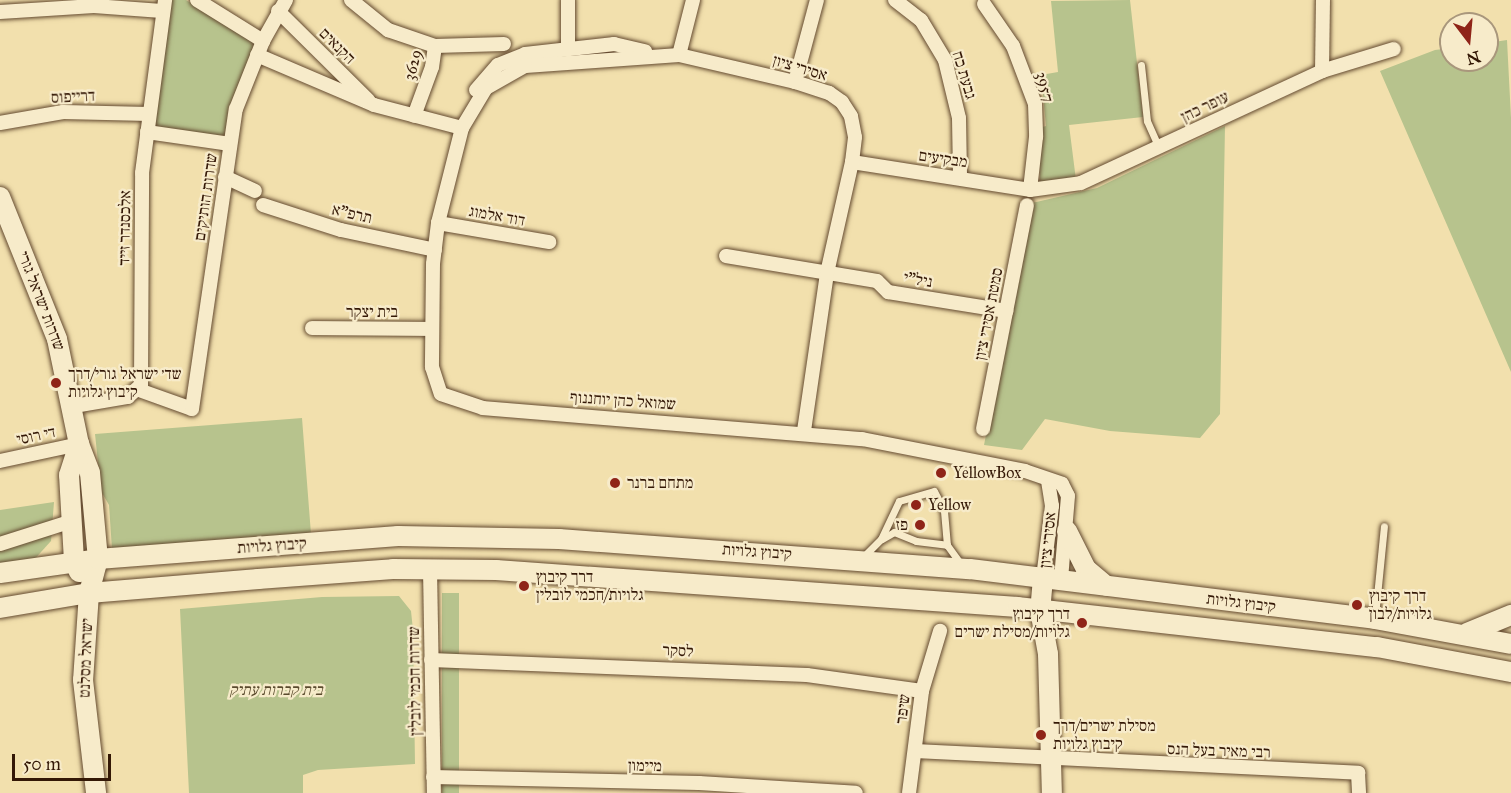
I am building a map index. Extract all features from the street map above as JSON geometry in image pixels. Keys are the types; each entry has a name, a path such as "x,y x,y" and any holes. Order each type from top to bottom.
{"main road":[{"name":"שדרות ישראל גורי","path":"0,197 57,339 74,406 79,444 90,473 98,559 89,593"},
{"name":"שדרות ישראל גורי","path":"79,444 69,475 69,516 74,561 89,593"},
{"path":"30,568 60,545 69,516"},
{"path":"1067,531 1086,569 1106,586"},
{"name":"קיבוץ גלויות","path":"0,573 74,561 426,535 559,539 858,559 970,569 1375,619 1466,633 1511,644"},
{"name":"קיבוץ גלויות","path":"0,608 89,593 430,569 738,584 1049,610 1377,647 1511,672"},
{"path":"1052,579 1048,654 1052,793"},
{"name":"ישראל מסלנט","path":"89,593 84,702 96,793"},
{"path":"1466,633 1511,615"},
{"path":"1481,665 1511,686"}],"street":[{"path":"197,0 263,41"},
{"name":"3629","path":"351,0 388,30 435,46 432,67 414,116"},
{"path":"568,0 568,48"},
{"path":"472,107 479,84 498,65 525,54 614,44 674,55 693,0"},
{"path":"795,82 817,0"},
{"name":"גבעת כח","path":"895,0 921,20 945,60 959,118 960,178"},
{"path":"1323,0 1323,71"},
{"name":"3957","path":"984,4 1013,46 1035,104 1036,137 1030,190"},
{"path":"0,12 94,6 164,6"},
{"name":"אלכסנדר זייד","path":"139,390 142,173 164,6"},
{"name":"שדרות הותיקים","path":"139,390 192,409 236,109 263,41 282,6"},
{"name":"הקנאים","path":"282,6 374,105"},
{"path":"435,46 504,44"},
{"name":"עופר כהן","path":"1030,190 1081,183 1323,71 1394,49"},
{"name":"הקנאים","path":"257,55 374,105 462,128"},
{"name":"אסירי ציון","path":"441,394 433,378 432,328 438,223 462,128 472,107 495,81 525,66 674,55 795,82 829,93 842,102 851,116 855,137 852,162 827,273 804,431 896,444 1025,471 1065,489 1067,531 1052,579"},
{"name":"דרייפוס","path":"0,123 63,112 148,114"},
{"path":"147,132 230,144"},
{"name":"מבקיעים","path":"852,162 1030,190"},
{"path":"225,177 255,191"},
{"name":"תרפ\"א","path":"263,205 340,230 435,250"},
{"name":"סמטת אסירי ציון","path":"983,429 1027,205"},
{"name":"דוד אלמוג","path":"438,223 549,242"},
{"path":"726,255 827,273"},
{"name":"ניל\"י","path":"827,273 877,281 888,292 1006,311"},
{"name":"בית יצקר","path":"312,328 432,328"},
{"path":"74,406 128,397 139,390"},
{"name":"שמואל כהן יוחננוף","path":"441,394 483,408 804,431"},
{"name":"די רוסי","path":"0,461 79,444"},
{"name":"אסירי ציון","path":"1048,480 1052,506 1052,579"},
{"path":"0,544 69,516"},
{"name":"שדרות חכמי לובלין","path":"430,569 434,793"},
{"name":"שיפר","path":"909,793 922,691 940,631"},
{"name":"לסקר","path":"431,660 807,675 922,691"},
{"name":"רבי מאיר בעל הנס","path":"915,751 1052,760 1358,773 1359,793"},
{"name":"מיימון","path":"433,777 856,792"}],"lane":[{"path":"1141,65 1147,121 1159,148"},
{"path":"858,559 873,550 881,539 899,501 934,491 944,511 947,545 957,561 970,569"},
{"path":"1375,619 1383,526"},
{"path":"881,539 894,532 916,542 947,545"}],"green space":[{"path":"168,0 186,0 255,43 230,105 226,138 150,130"},
{"path":"1130,0 1143,117 1069,125 1076,180 1040,183 1039,128 1046,126 1041,75 1058,72 1051,1"},
{"path":"1507,40 1511,118 1511,372 1380,71 1439,50 1439,72 1499,72 1499,41"},
{"path":"1225,126 1220,414 1200,438 1110,431 1045,419 1022,450 984,445 1032,203 1097,188"},
{"path":"302,418 311,534 112,549 109,505 101,491 95,434"},
{"path":"54,502 51,541 32,562 0,566 0,510"},
{"path":"442,593 459,593 459,793 442,793"},
{"name":"בית קברות עתיק","path":"399,596 411,611 413,630 415,764 318,770 303,775 303,793 189,793 180,609 322,597"}],"place":[{"name":"שד׳ ישראל גורי/דרך קיבוץ גלויות","path":"56,383"},
{"name":"YellowBox","path":"941,473"},
{"name":"מתחם ברנר","path":"615,483"},
{"name":"Yellow","path":"916,505"},
{"name":"פז","path":"920,525"},
{"name":"דרך קיבוץ גלויות/חכמי לובלין","path":"524,586"},
{"name":"דרך קיבוץ גלויות/לבון","path":"1357,605"},
{"name":"דרך קיבוץ גלויות/מסילת ישרים","path":"1082,623"},
{"name":"מסילת ישרים/דרך קיבוץ גלויות","path":"1041,735"}]}
